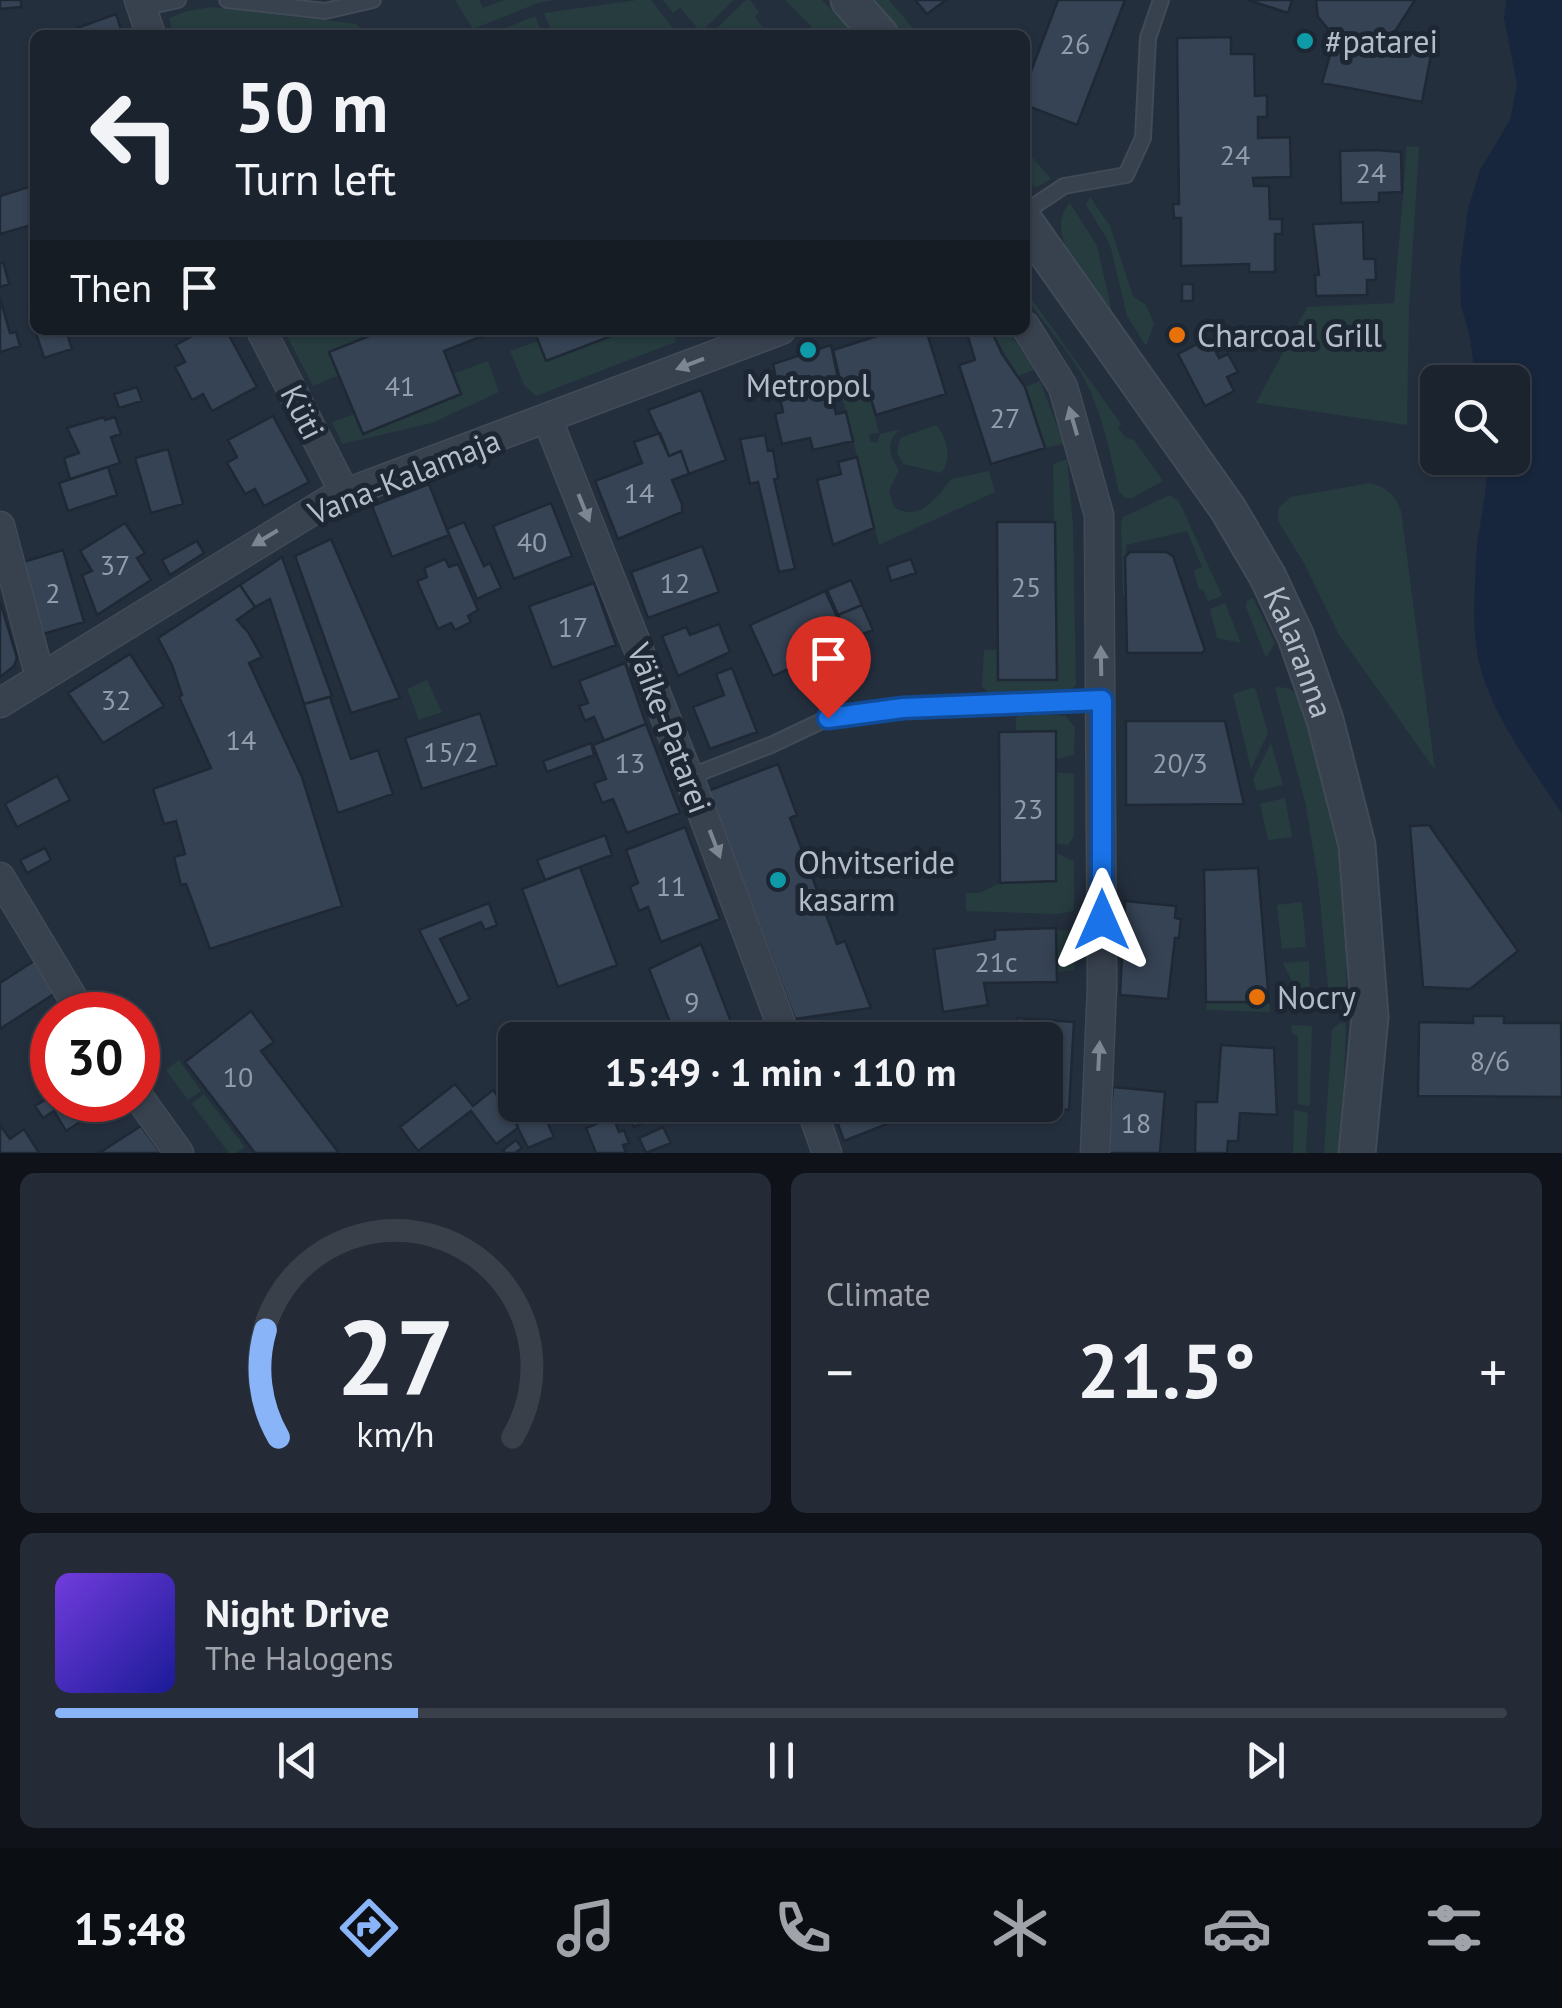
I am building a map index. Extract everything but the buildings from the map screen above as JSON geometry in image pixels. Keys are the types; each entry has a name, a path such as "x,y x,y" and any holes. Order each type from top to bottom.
{"street":[{"path":"848,0 875,30"},
{"path":"140,4 149,30"},
{"name":"Kalaranna","path":"1030,229 1228,509 1268,577 1296,637 1325,720 1357,845 1370,1017 1357,1153"},
{"path":"1030,334 1063,386 1099,514 1102,986 1095,1153"},
{"name":"Küti","path":"264,335 345,494"},
{"name":"Vana-Kalamaja","path":"0,703 325,502 769,335"},
{"name":"Väike-Patarei","path":"548,418 780,1022"},
{"path":"0,526 40,677"},
{"path":"0,878 69,992"},
{"path":"157,1122 179,1153"},
{"path":"816,1122 827,1153"}],"lane":[{"path":"140,4 178,0"},
{"path":"227,0 325,11 373,0"},
{"path":"1030,209 1064,186 1126,175 1143,138 1148,38 1161,0"},
{"path":"689,777 828,718 858,711 1102,700"}],"green space":[{"path":"455,0 479,0 483,8 504,0 555,0 473,29"},
{"path":"651,0 673,28 551,30 544,13"},
{"path":"663,0 734,0 703,30 680,8 673,13"},
{"path":"750,0 759,12 755,17 769,30 715,30"},
{"path":"785,0 822,0 851,30 815,30"},
{"path":"875,0 889,0 915,30 900,30"},
{"path":"212,7 357,24 361,30 173,30 169,18"},
{"path":"535,16 541,30 500,30"},
{"path":"1407,146 1419,147 1409,307 1407,425 1256,403 1307,307 1394,303"},
{"path":"1030,155 1051,179 1037,187 1030,185"},
{"path":"1090,197 1110,226 1133,296 1146,305 1154,324 1146,346 1127,316 1110,244 1086,205"},
{"path":"1070,203 1097,246 1113,316 1065,245 1062,216"},
{"path":"1030,297 1121,424 1118,427 1125,437 1134,440 1163,481 1132,498 1119,492 1091,393 1072,359 1030,304"},
{"path":"359,335 360,339 330,352 339,375 313,386 287,336"},
{"path":"614,335 676,335 675,342 536,396 524,385 510,351 538,341 546,361"},
{"path":"994,335 1011,335 1034,370 1018,376"},
{"path":"488,361 499,392 432,423 342,444 332,422 355,414 364,434 461,395 453,374"},
{"path":"864,376 879,433 869,434 870,441 877,443 880,434 901,429 891,443 891,454 899,470 889,491 894,507 919,510 951,479 989,471 995,492 879,545 840,388 841,384"},
{"path":"1040,381 1064,444 1045,448 1025,387"},
{"path":"936,425 947,448 947,461 941,473 903,464 897,453 900,438"},
{"path":"1067,459 1073,525 1076,685 1066,694 990,694 982,686 984,650 997,650 998,680 1056,679 1053,464"},
{"path":"1370,483 1390,493 1401,511 1435,770 1339,635 1305,565 1278,521 1279,507 1291,497"},
{"path":"1170,495 1179,501 1222,596 1208,601 1203,589 1199,590 1194,570 1202,567 1187,531 1126,545 1123,595 1123,517"},
{"path":"1253,598 1275,643 1266,658 1246,607"},
{"path":"1225,603 1241,643 1217,638 1210,609"},
{"path":"427,680 442,712 419,720 407,689"},
{"path":"1255,687 1268,733 1251,769 1233,694"},
{"path":"1275,687 1288,688 1301,702 1331,804 1345,903 1346,1009 1332,1004 1329,998 1318,880 1306,806"},
{"path":"1020,712 1066,716 1075,728 1074,755 1056,759 1056,731 1016,731"},
{"path":"1271,743 1283,785 1257,791 1253,779"},
{"path":"1056,772 1074,774 1074,836 1068,845 1056,844"},
{"path":"1285,798 1292,837 1268,840 1260,804"},
{"path":"1056,853 1074,861 1074,911 966,911 966,893 979,893 1000,883 1056,881"},
{"path":"1302,902 1306,947 1282,949 1277,905"},
{"path":"1057,930 1073,931 1075,970 1057,972"},
{"path":"1309,961 1310,1005 1303,1004 1283,963"},
{"path":"1206,1002 1269,1002 1270,1012 1207,1010"},
{"path":"1346,1023 1342,1153 1324,1153 1332,1029"},
{"path":"1291,1025 1312,1026 1310,1106 1298,1104 1298,1036 1292,1033"},
{"path":"179,1060 201,1091 188,1100 166,1070"},
{"path":"204,1094 245,1147 236,1153 229,1153 192,1104"},
{"path":"1294,1110 1308,1113 1306,1153 1293,1153"}],"water":[{"path":"1506,0 1562,0 1562,814 1494,705 1475,640 1476,557 1486,475 1530,475 1530,365 1474,365 1461,305 1460,268 1468,209 1480,170 1510,120 1517,85 1504,18"}],"place":[{"name":"#patarei","path":"1305,41"},
{"name":"Charcoal Grill","path":"1177,335"},
{"name":"Metropol","path":"808,350"},
{"name":"Ohvitseride kasarm","path":"778,880"},
{"name":"Nocry","path":"1257,997"}],"route":[{"path":"828,718 903,708 1102,700 1102,920"}]}
